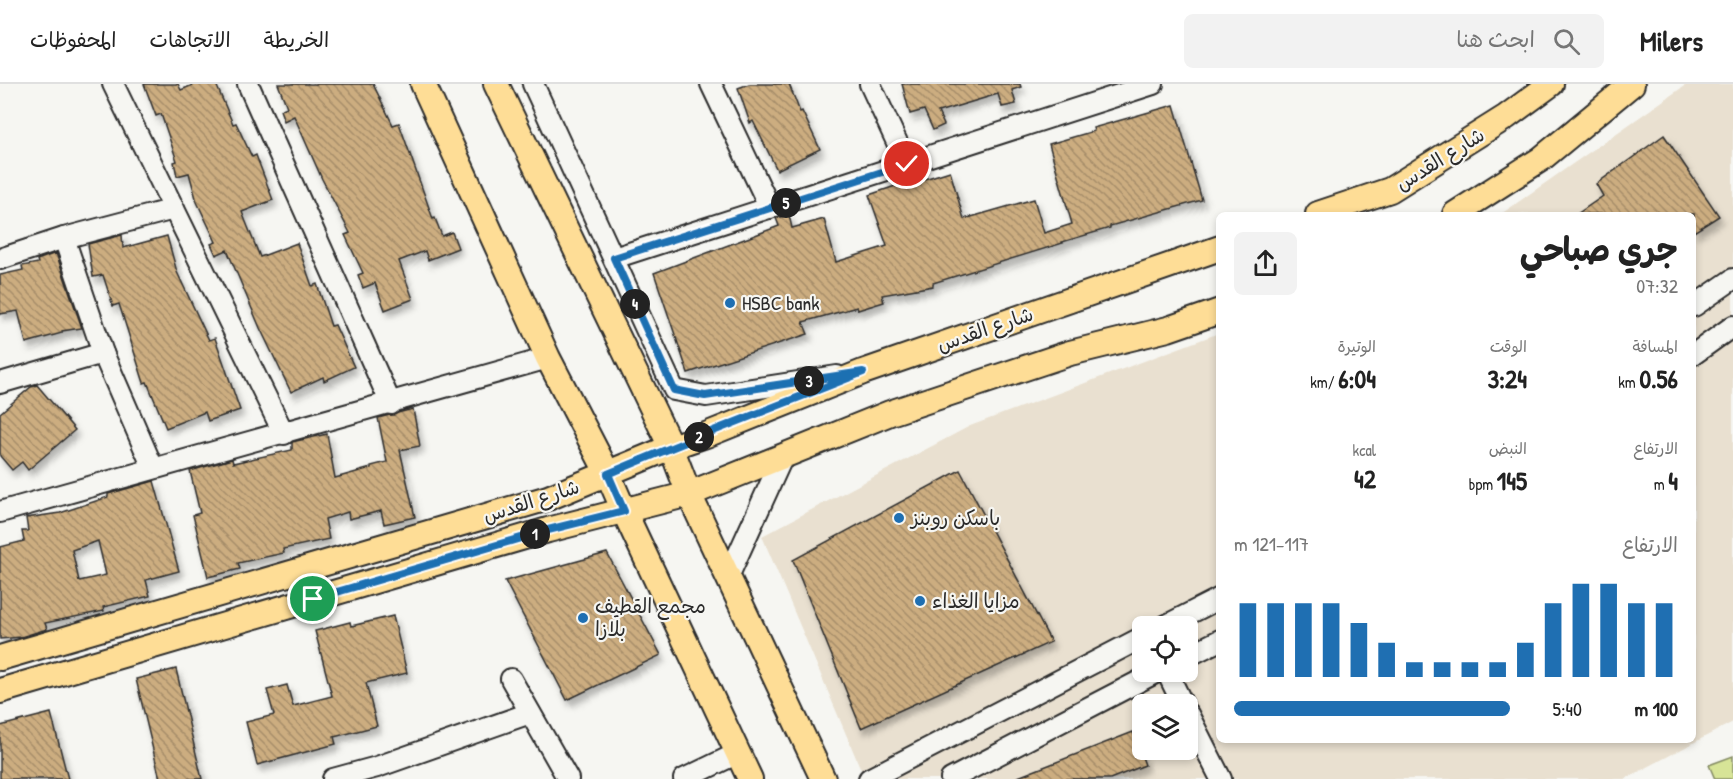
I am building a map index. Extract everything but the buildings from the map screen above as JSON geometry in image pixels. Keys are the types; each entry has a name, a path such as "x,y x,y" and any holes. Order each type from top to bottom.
{"main road":[{"path":"423,84 548,358 608,474 750,779"},
{"path":"496,84 671,447 689,494 823,779"},
{"name":"شارع القدس","path":"1324,212 1390,190 1506,117 1551,84"},
{"path":"1458,212 1541,159 1632,84"},
{"name":"شارع القدس","path":"0,658 548,498 863,372 1216,249"},
{"path":"0,691 548,530 689,494 890,413 1070,353 1168,329 1216,312"}],"street":[{"path":"113,84 284,434"},
{"path":"248,84 391,404"},
{"path":"533,84 674,390 705,396 863,372"},
{"path":"711,84 770,208"},
{"path":"870,84 907,164"},
{"path":"614,258 1153,84"},
{"path":"0,259 64,238 174,209"},
{"path":"64,238 103,353 153,468"},
{"path":"1696,305 1733,279"},
{"path":"1696,353 1733,326"},
{"path":"0,383 103,353"},
{"path":"0,512 391,404 548,358"},
{"path":"728,577 783,456"},
{"path":"1183,616 1216,599"},
{"path":"1198,651 1216,642"},
{"path":"869,779 1132,643"},
{"path":"511,679 568,779"},
{"path":"951,779 1138,682"},
{"path":"333,779 380,773 530,712"},
{"path":"1198,734 1221,779"},
{"path":"684,779 738,753"}],"shaded area":[{"path":"1687,84 1733,84 1733,722 1696,742 1696,212 1504,212"},
{"path":"1216,334 1216,743 1693,743 1625,779 865,779 762,536 970,426"}],"green space":[{"path":"1733,756 1733,779 1715,779 1709,765"}],"place":[{"name":"HSBC bank","path":"730,303"},
{"name":"باسكن روبنز","path":"899,518"},
{"name":"مزايا الغذاء","path":"920,601"},
{"name":"مجمع القطيف بلازا","path":"583,618"}],"route":[{"path":"313,599 548,530 624,511 608,474 863,372 705,396 674,390 614,258 907,164"}]}
